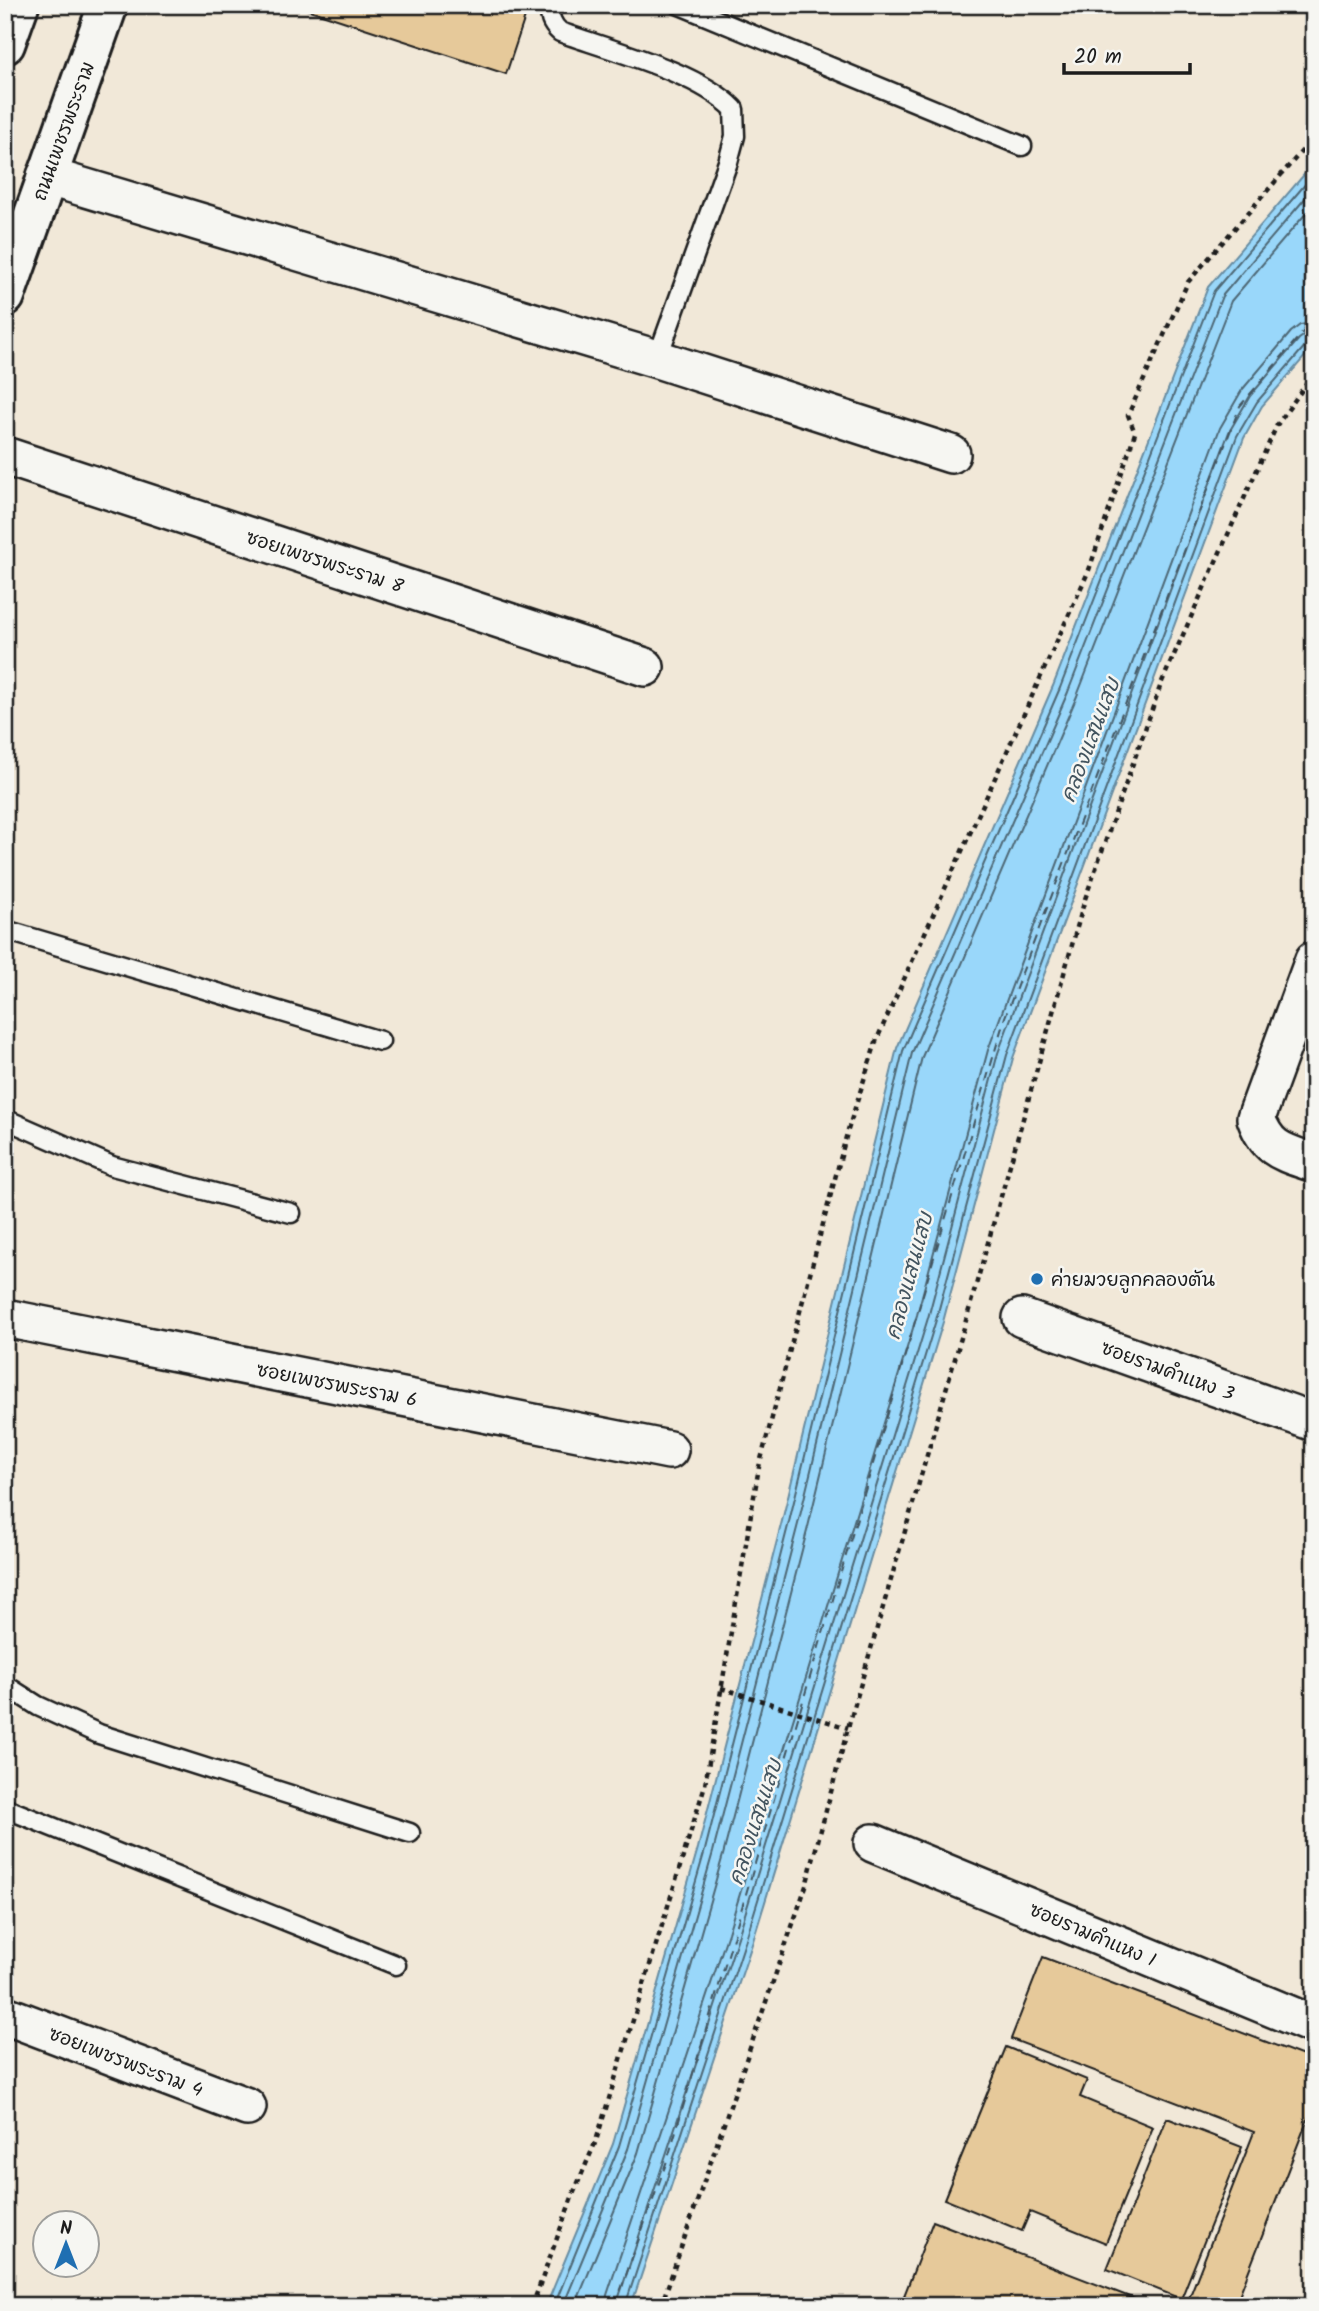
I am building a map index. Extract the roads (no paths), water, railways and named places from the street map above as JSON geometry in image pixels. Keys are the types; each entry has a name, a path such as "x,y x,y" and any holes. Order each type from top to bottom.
{"street":[{"path":"5,44 19,5"},
{"name":"ถนนเพชรพระราม","path":"5,296 108,5"},
{"path":"46,176 657,359 951,454"},
{"name":"ซอยเพชรพระราม 8","path":"5,456 645,667"},
{"path":"1314,960 1256,1118 1262,1135 1278,1150 1314,1163"},
{"name":"ซอยเพชรพระราม 6","path":"5,1318 669,1450"},
{"name":"ซอยรามคำแหง 3","path":"1022,1318 1314,1422"},
{"name":"ซอยรามคำแหง 1","path":"873,1843 1314,2025"},
{"name":"ซอยเพชรพระราม 4","path":"5,2015 247,2107"}],"lane":[{"path":"550,5 552,25 560,32 675,73 720,96 734,109 735,136 728,162 657,359"},
{"path":"680,5 1022,146"},
{"path":"5,930 380,1041"},
{"path":"5,1119 112,1166 290,1213"},
{"path":"5,1685 38,1706 99,1734 410,1833"},
{"path":"5,1808 396,1965"}],"water":[{"name":"คลองแสนแสบ","path":"1314,163 1314,346 1262,406 1244,438 1013,1058 943,1322 753,1941 631,2306 546,2306 613,2144 698,1848 782,1521 897,1048 1053,686 1208,287"}],"place":[{"name":"ค่ายมวยลูกคลองตัน","path":"1037,1279"}]}
